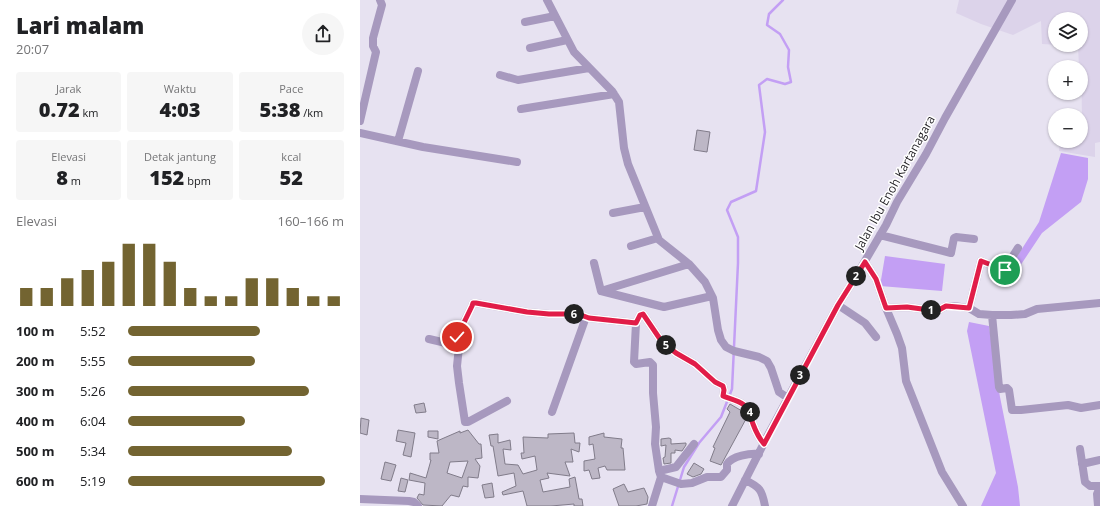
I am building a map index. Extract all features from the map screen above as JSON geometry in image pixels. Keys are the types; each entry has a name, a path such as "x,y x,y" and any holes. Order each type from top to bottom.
{"street":[{"path":"360,121 376,52 373,44 382,5 380,0"},
{"path":"546,0 574,52 612,91 618,102 625,153 659,240 689,264 705,282 712,296 721,340 726,347 759,357 767,361 771,368 779,392 788,398"},
{"name":"Jalan Ibu Enoh Kartanagara","path":"732,506 838,305 865,262 897,202 926,154 1012,0"},
{"path":"525,22 555,16"},
{"path":"530,48 567,40"},
{"path":"500,75 518,80 589,68"},
{"path":"398,141 418,71"},
{"path":"521,109 614,94"},
{"path":"360,133 423,147 517,162"},
{"path":"613,214 645,207"},
{"path":"880,235 951,253 954,238 974,239"},
{"path":"631,246 658,238"},
{"path":"969,308 981,261 1004,270 1018,248"},
{"path":"865,262 876,279 902,348 906,381 942,472 963,506"},
{"path":"594,263 601,291"},
{"path":"601,291 689,264"},
{"path":"601,291 664,307 712,296"},
{"path":"430,340 446,343 455,340 473,303 527,312 578,314 586,317 636,323"},
{"path":"886,308 907,307 937,311 946,306 969,308 979,314 992,315 1025,314 1037,308 1100,303"},
{"path":"838,305 865,323 876,337"},
{"path":"652,506 660,474 655,444 656,427 653,393 653,365 650,362 636,364 634,362 636,323 640,315 643,314 645,316 652,329 662,342 676,353 695,364 715,382 723,386 727,398 744,405 750,412 752,422 758,436 764,444"},
{"path":"992,315 999,387 1000,389 1007,388 1009,390 1012,410 1068,405 1081,408 1100,405"},
{"path":"552,412 586,317"},
{"path":"455,340 459,347 458,383 465,422 468,422 507,402"},
{"path":"660,474 676,467 694,444"},
{"path":"1080,449 1085,482 1087,485 1100,486 1097,494 1098,506"},
{"path":"660,474 677,483 692,483 707,477 722,476 727,470 727,464 729,461 750,453 759,454"},
{"path":"1082,464 1100,460"},
{"path":"745,480 759,487 765,506"},
{"path":"360,499 409,501 414,502 418,506"}],"shaded area":[{"path":"959,0 1100,0 1100,142 1095,143 1095,157 1059,151 1059,148 1088,148 1088,108 1082,108 1082,100 1088,100 1088,60 1079,60 1078,52 1088,52 1088,12 1048,12 1048,44 1042,44 1041,21 1013,35 981,24 956,13"},
{"path":"1061,153 1088,158 1088,179 1081,202 1042,233 1020,266 1011,266 1039,222"},
{"path":"885,256 945,264 942,291 880,286"},
{"path":"969,322 989,326 1000,397 1018,487 1020,506 981,506 996,473 967,331"}],"building":[{"path":"697,130 710,132 707,152 694,150"},
{"path":"424,403 426,412 416,413 414,405"},
{"path":"730,404 742,411 746,419 721,465 710,461 715,448 713,447 730,412 727,409"},
{"path":"361,418 369,420 367,435 360,433"},
{"path":"398,430 415,433 411,457 403,455 406,443 396,441"},
{"path":"468,430 479,444 481,444 482,458 475,459 480,466 478,478 468,477 468,487 463,486 459,497 451,495 442,506 423,505 417,498 419,494 424,495 425,483 409,480 410,473 426,478 431,460 430,453 439,453 437,441 460,431 460,433","holes":["468,461 462,478 447,473 450,462"]},
{"path":"428,431 438,431 438,439 428,437"},
{"path":"574,433 575,443 580,443 579,452 571,449 573,462 565,462 570,476 547,473 549,478 540,480 543,492 570,487 569,479 575,477 579,499 582,499 583,506 574,506 574,504 527,506 523,491 503,495 502,492 516,486 514,473 498,476 493,446 491,446 489,435 498,434 498,443 510,440 511,450 503,449 505,464 518,465 523,474 537,470 535,456 522,459 521,453 524,453 523,437 548,438 548,434"},
{"path":"604,433 604,437 622,439 621,448 623,448 625,470 607,470 605,466 598,468 600,478 592,479 589,470 584,471 584,461 595,459 593,444 589,445 589,437"},
{"path":"661,439 671,439 671,444 686,443 686,445 682,451 675,450 675,453 671,453 671,463 664,464 663,458 665,457 666,445 661,446"},
{"path":"385,462 396,465 391,481 381,479"},
{"path":"694,463 704,469 701,474 693,477 687,474"},
{"path":"401,478 408,480 405,492 398,491"},
{"path":"492,483 494,497 485,498 482,485"},
{"path":"624,484 628,492 644,488 648,497 647,504 636,506 619,506 613,489"}],"waterway":[{"path":"672,506 684,467 699,443 721,417 732,389 738,237 727,210 731,202 756,191 765,132 759,85 767,79 785,84 791,82 788,67 789,50 780,34 767,25 769,14 783,0"}],"route":[{"path":"457,337 473,303 527,312 578,314 589,318 612,319 636,323 640,315 643,314 662,342 676,353 695,364 710,379 723,386 723,396 737,401 748,409 758,436 764,444 838,305 865,262 876,279 886,308 907,307 937,311 946,306 969,308 981,261 1005,270"}]}
